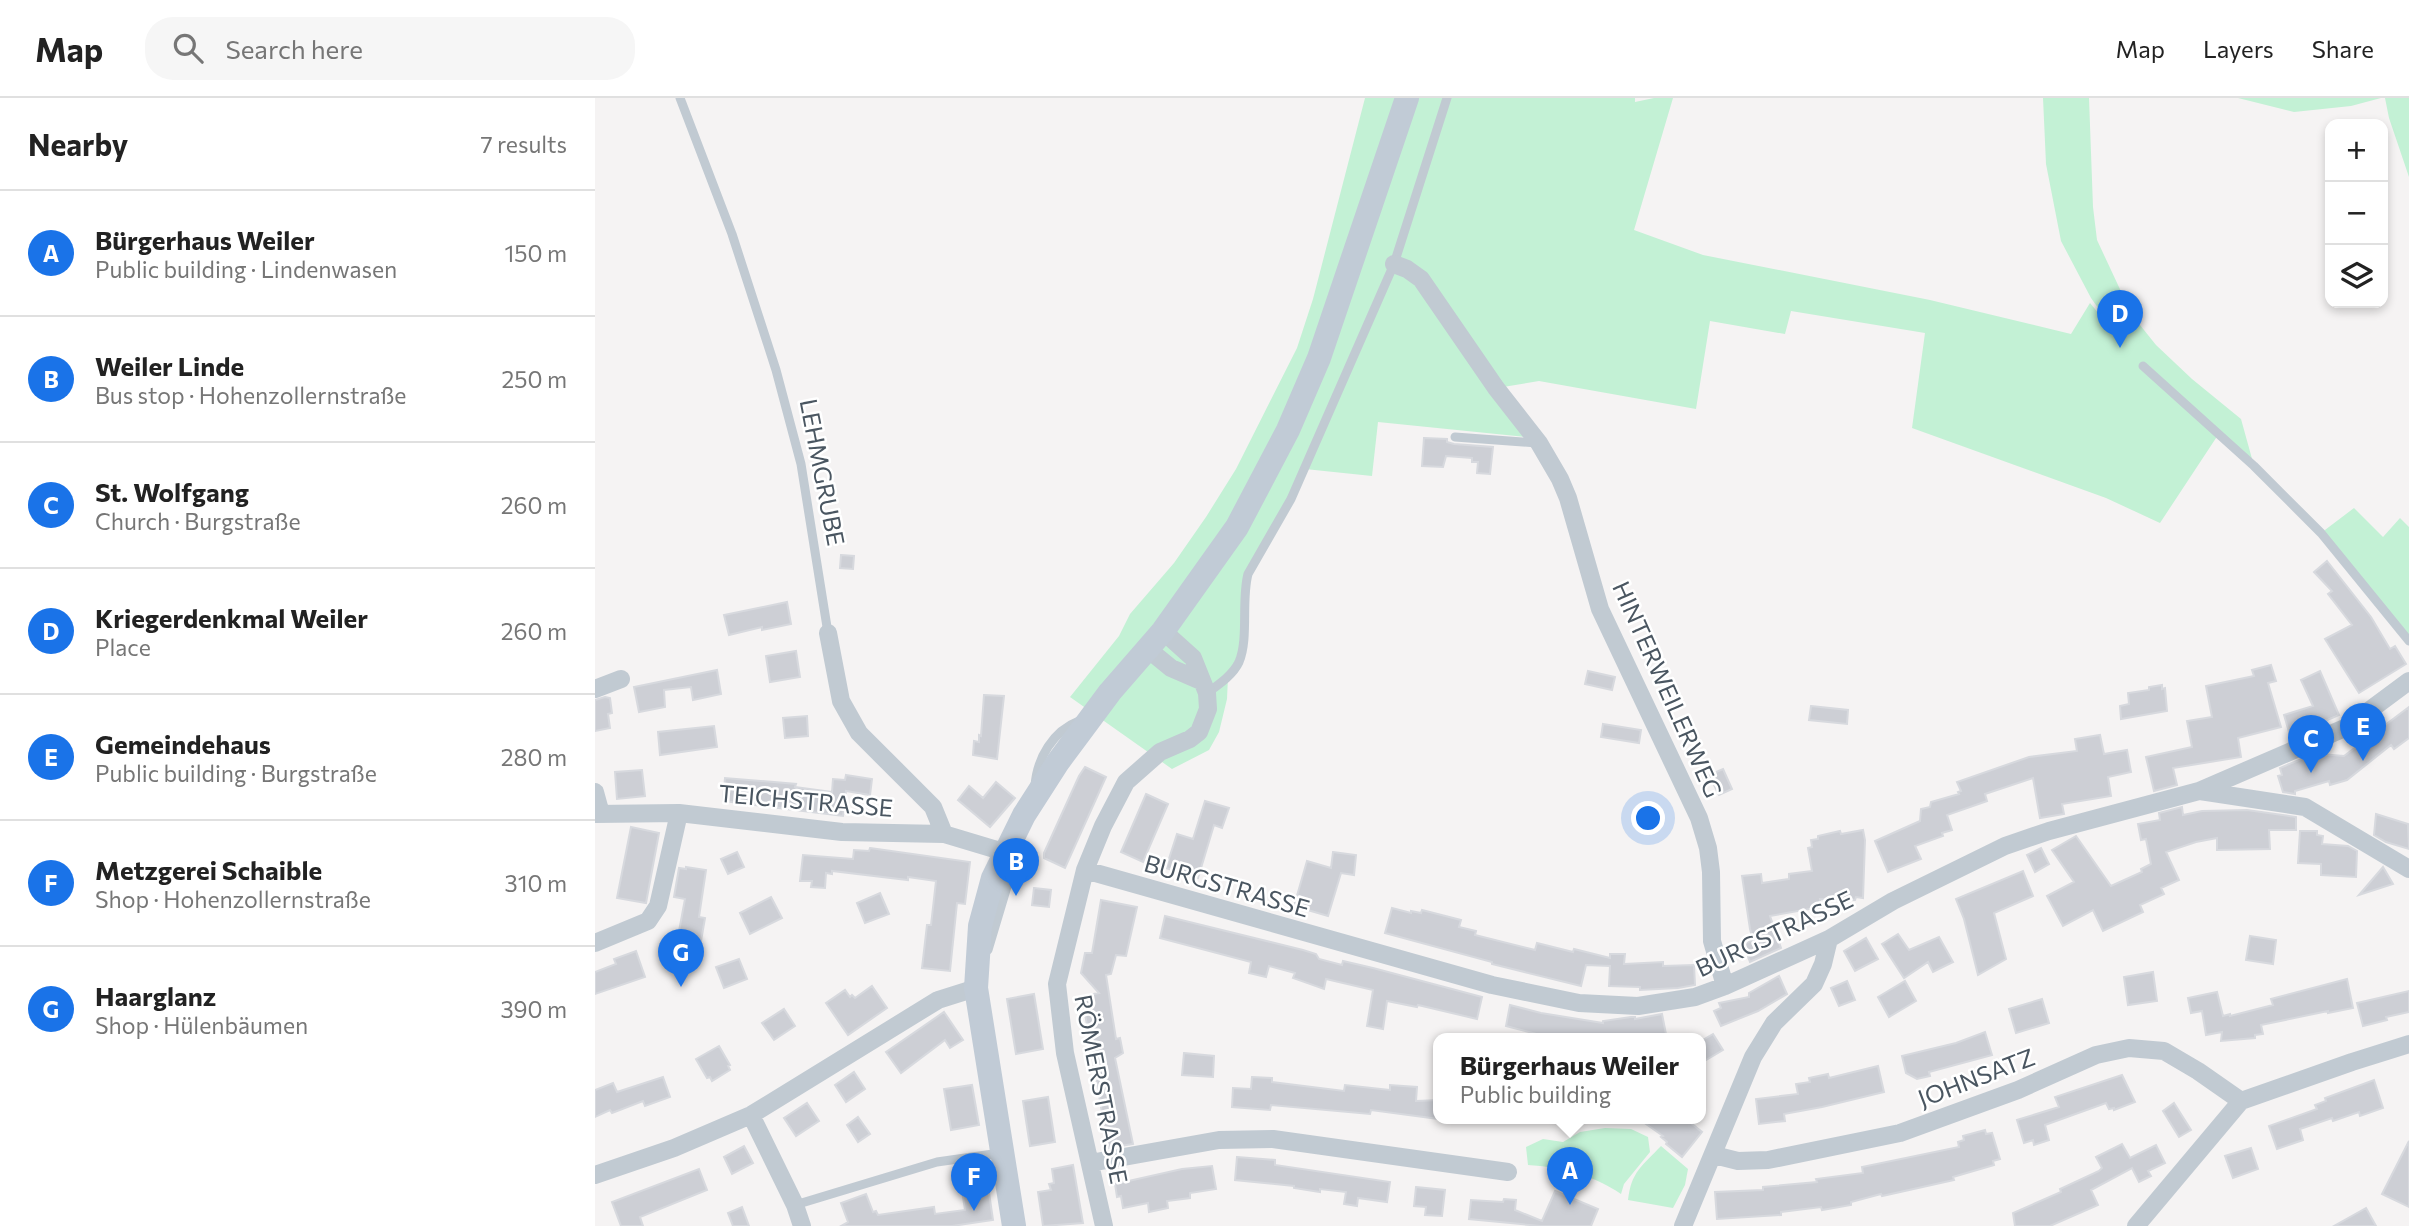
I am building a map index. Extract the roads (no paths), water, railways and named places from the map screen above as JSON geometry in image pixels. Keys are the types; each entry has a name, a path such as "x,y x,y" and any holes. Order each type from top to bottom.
{"main road":[{"path":"1014,1226 976,988 979,926 993,878 1004,852 1034,800 1091,716 1156,641 1237,527 1288,430 1319,358 1407,98"}],"street":[{"name":"HINTERWEILERWEG","path":"1394,264 1421,279 1496,388 1539,443 1560,479 1601,609 1699,818 1708,848 1711,872 1712,941 1725,986"},
{"name":"LEHMGRUBE","path":"828,633 841,701 859,733 933,807 944,834"},
{"path":"1156,641 1171,668 1204,687"},
{"path":"595,689 621,679"},
{"name":"BURGSTRASSE","path":"1085,870 1492,985 1579,1003 1638,1006 1695,998 1829,939 1893,901 2005,846 2049,831 2199,791 2347,727 2409,681"},
{"name":"RÖMERSTRASSE","path":"1104,1226 1065,1053 1057,984 1085,870 1103,826 1126,782 1160,752 1190,739 1199,732 1208,709 1204,687"},
{"path":"2199,791 2305,807 2409,869"},
{"name":"TEICHSTRASSE","path":"595,792 598,814 679,813 842,832 944,834 1004,852"},
{"path":"595,943 647,921 658,906 679,813"},
{"path":"1683,1226 1753,1057 1774,1023 1814,984 1823,964 1829,939"},
{"path":"595,1175 674,1148 751,1115 938,1000 976,988"},
{"path":"2136,1226 2241,1101 2409,1044"},
{"name":"JOHNSATZ","path":"1714,1155 1738,1161 1768,1160 1900,1133 2018,1090 2096,1055 2129,1048 2164,1051 2241,1101"},
{"path":"751,1115 795,1205 802,1226"},
{"path":"1090,1163 1219,1140 1273,1139 1508,1172"}],"lane":[{"name":"LEHMGRUBE","path":"680,98 732,234 776,370 801,464 828,633"},
{"path":"1204,687 1228,677 1239,662 1244,586 1248,574 1291,499 1394,264 1447,98"},
{"path":"2143,366 2254,466 2322,533 2409,640"},
{"path":"1455,437 1539,443"},
{"path":"795,1205 937,1162 1002,1153"}],"place":[{"name":"Kriegerdenkmal Weiler","path":"2120,348"},
{"name":"Gemeindehaus","path":"2363,761"},
{"name":"St. Wolfgang","path":"2311,773"},
{"name":"Weiler Linde","path":"1016,896"},
{"name":"Haarglanz","path":"681,987"},
{"name":"Bürgerhaus Weiler","path":"1570,1205"},
{"name":"Metzgerei Schaible","path":"974,1211"}]}
